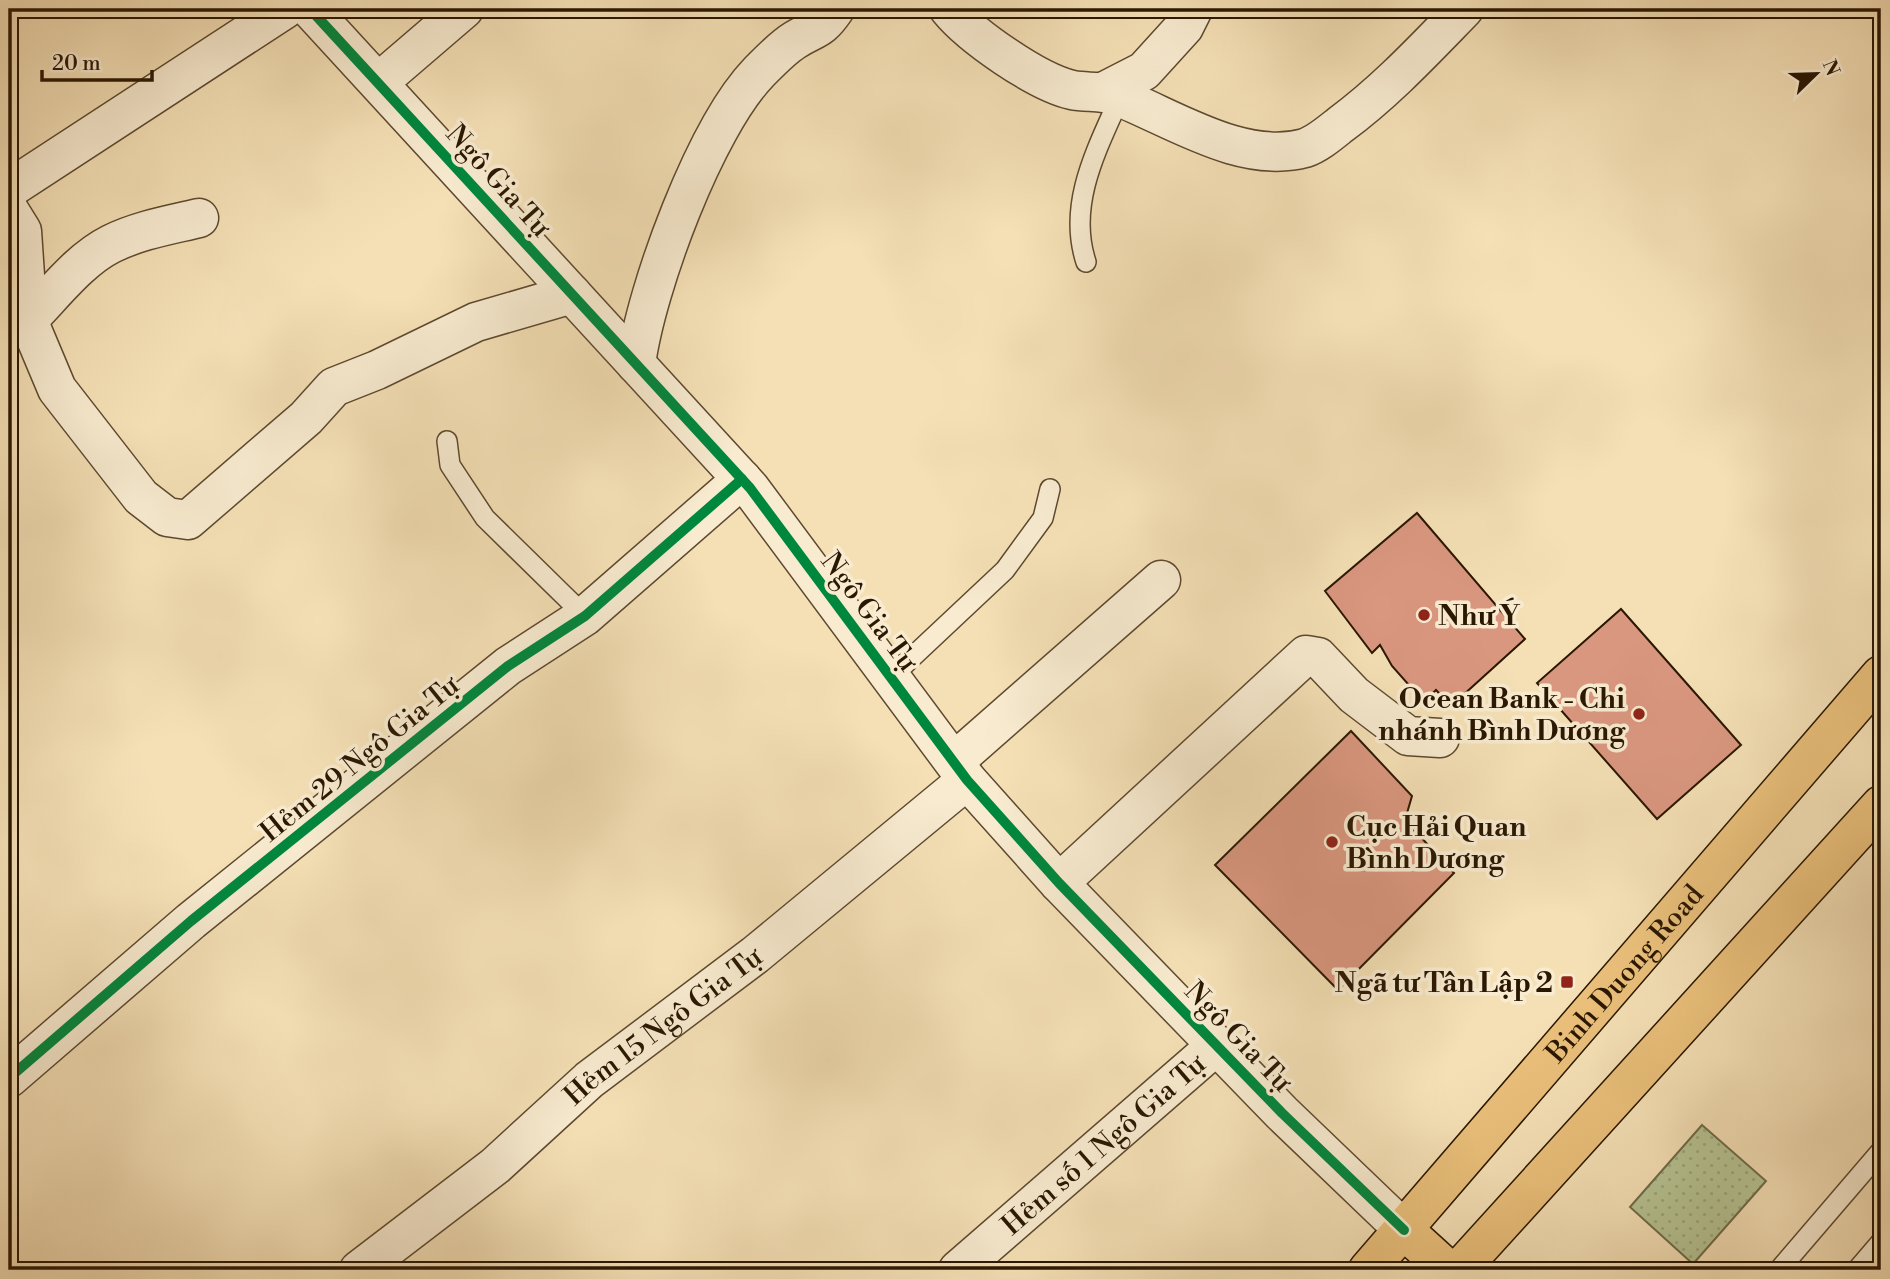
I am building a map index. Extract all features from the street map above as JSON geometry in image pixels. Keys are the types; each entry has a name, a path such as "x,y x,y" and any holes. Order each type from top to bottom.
{"highway":[{"name":"Binh Duong Road","path":"1368,1270 1881,675"},
{"path":"1459,1270 1876,821"},
{"path":"1404,1230 1448,1270"}],"street":[{"path":"9,189 285,9"},
{"name":"Ngô Gia Tự","path":"310,9 742,480 961,770 1059,883 1343,1175 1404,1230"},
{"path":"379,82 464,9"},
{"path":"636,364 640,331 680,217 712,140 757,74 793,41 824,26 835,9"},
{"path":"949,9 965,28 1021,66 1071,90 1113,94 1221,140 1265,151 1306,148 1382,94 1464,9"},
{"path":"1113,94 1144,71 1184,27 1193,9"},
{"path":"9,210 22,231 27,320 57,389 141,497 167,517 188,520 306,418 334,387 377,370 477,322 572,294"},
{"path":"27,320 80,268 109,245 143,231 199,218"},
{"name":"Hẻm 29 Ngô Gia Tự","path":"12,1069 508,666 584,616 742,480"},
{"name":"Hẻm 15 Ngô Gia Tự","path":"359,1270 495,1166 589,1080 755,955 961,770 1161,580"},
{"path":"1059,883 1306,655 1318,657 1354,695 1408,736 1440,738"},
{"name":"Hẻm số 1 Ngô Gia Tự","path":"958,1270 1217,1045"}],"lane":[{"path":"1086,262 1078,238 1081,201 1113,94"},
{"path":"447,441 450,465 485,518 584,616"},
{"path":"890,678 1005,570 1043,518 1050,489"},
{"path":"1785,1268 1881,1151"},
{"path":"1857,1270 1881,1242"}],"green space":[{"path":"1702,1125 1766,1181 1693,1264 1630,1207"}],"building":[{"name":"Như Ý","path":"1417,513 1525,639 1451,706 1436,690 1429,697 1415,692 1392,666 1380,645 1372,653 1325,591"},
{"name":"Ocean Bank - Chi nhánh Bình Dương","path":"1621,609 1741,745 1657,819 1537,683"},
{"name":"Cục Hải Quan Bình Dương","path":"1351,731 1412,796 1405,820 1454,873 1338,990 1215,865"}],"cycle path":[{"path":"310,9 750,488 967,780 1059,883 1282,1113 1404,1230"},
{"path":"9,1078 191,921 508,666 585,616 742,479"}],"place":[{"name":"Như Ý","path":"1424,615"},
{"name":"Ocean Bank - Chi nhánh Bình Dương","path":"1639,714"},
{"name":"Cục Hải Quan Bình Dương","path":"1332,842"},
{"name":"Ngã tư Tân Lập 2","path":"1567,982"}]}
